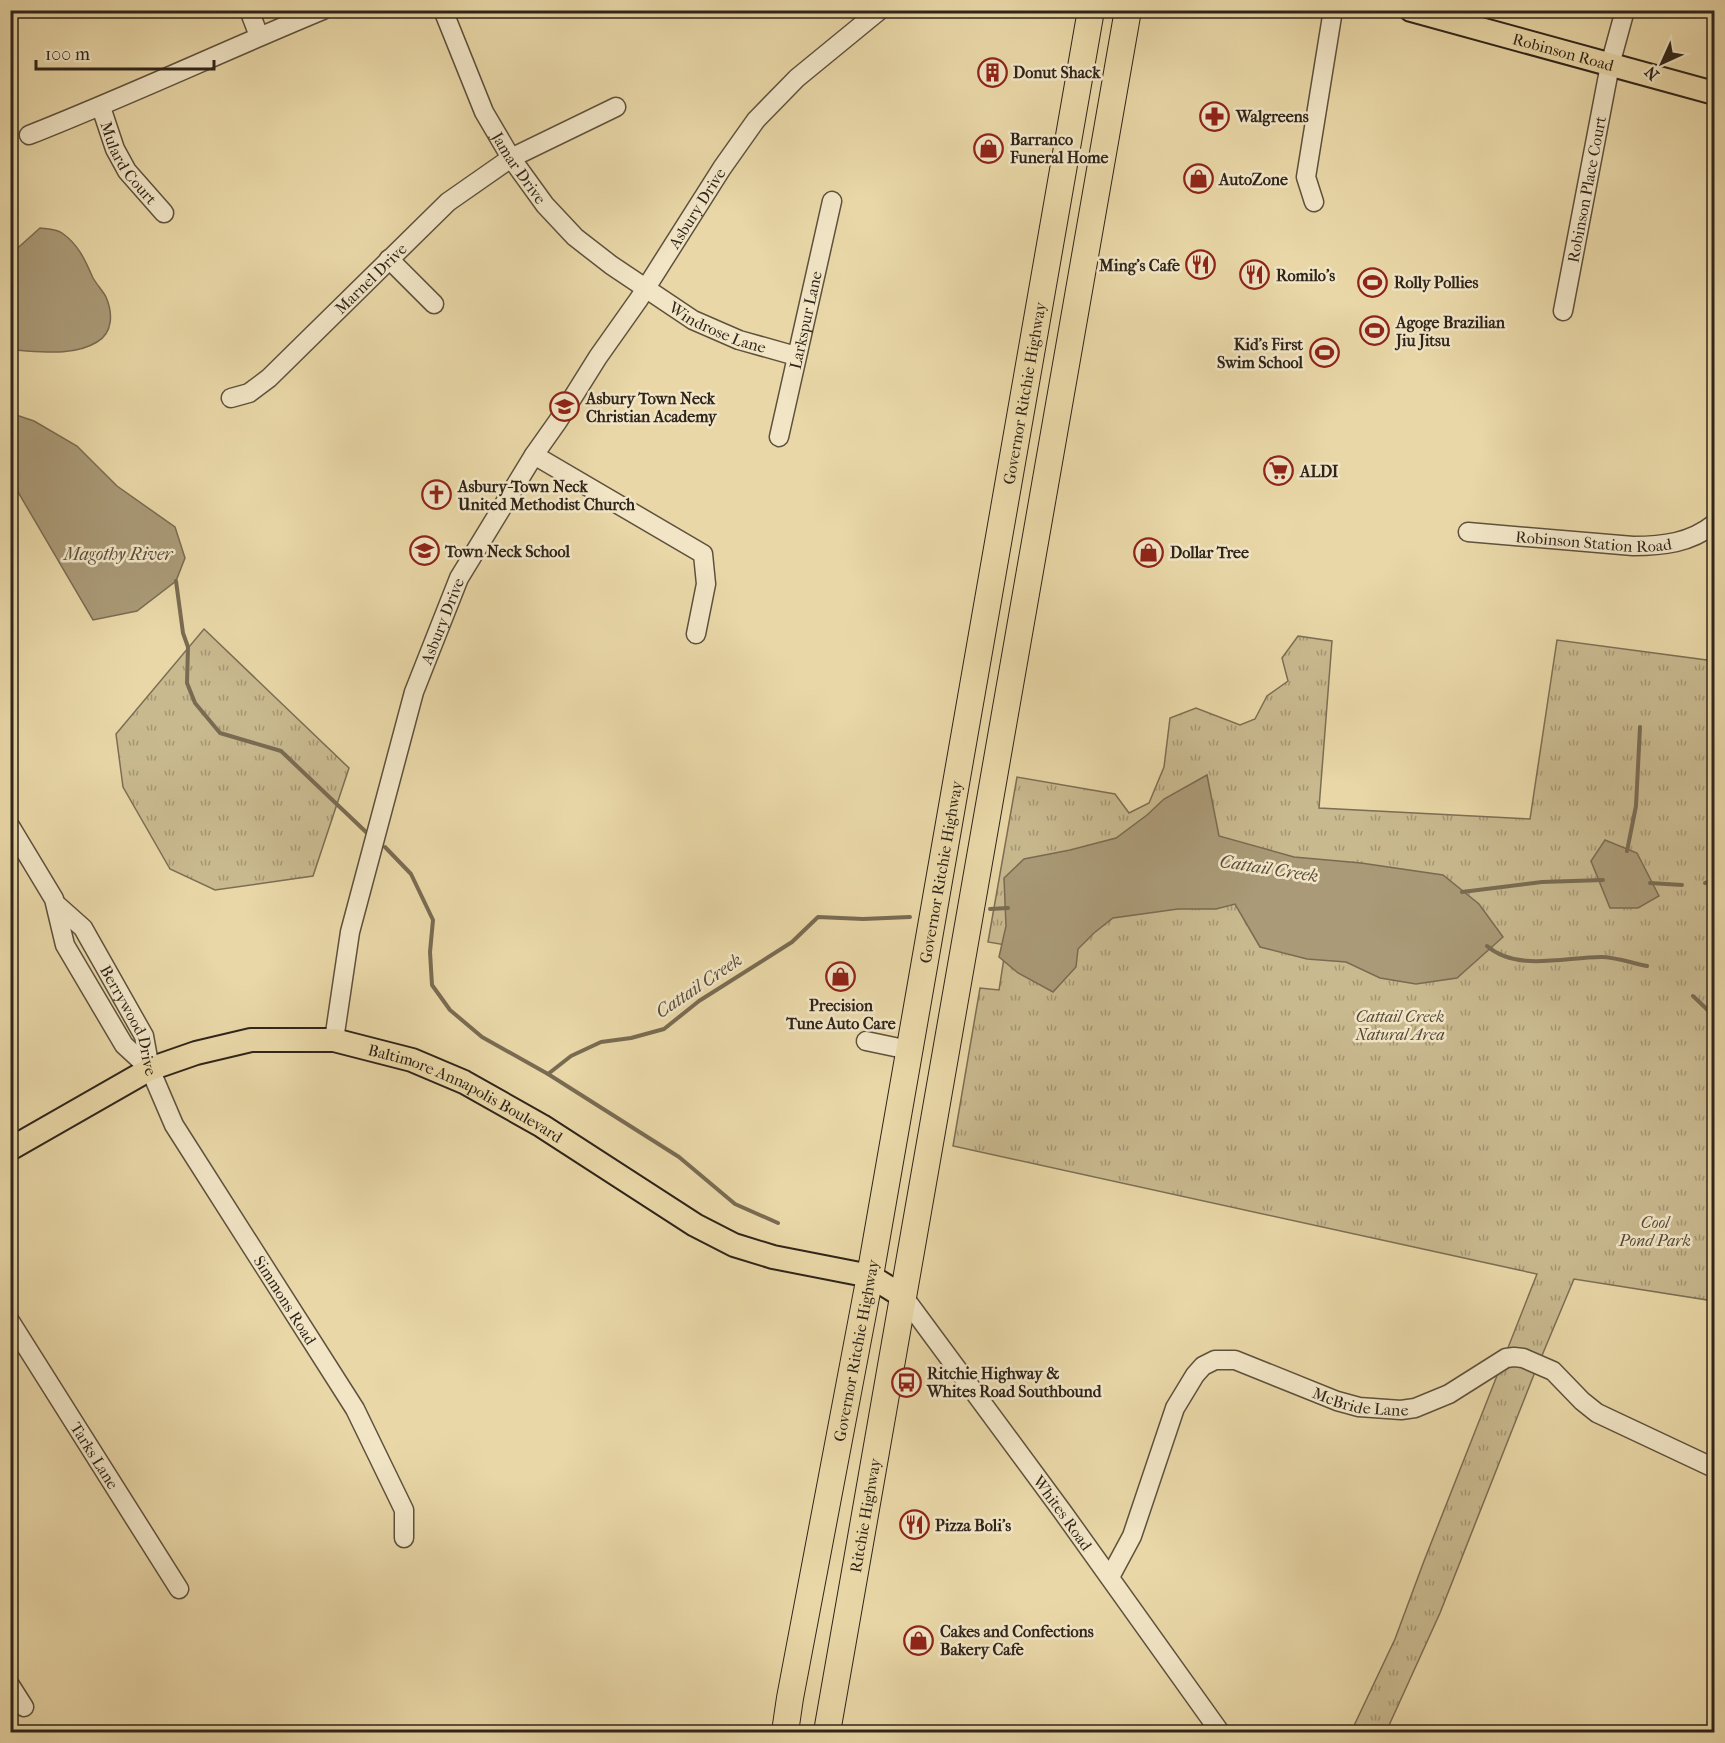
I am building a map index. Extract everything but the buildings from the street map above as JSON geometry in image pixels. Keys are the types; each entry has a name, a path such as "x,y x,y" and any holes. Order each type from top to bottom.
{"highway":[{"name":"Governor Ritchie Highway","path":"785,1732 870,1275 1090,10"},
{"path":"904,1297 1128,10"},
{"name":"Ritchie Highway","path":"827,1732 904,1297"}],"main road":[{"name":"Robinson Road","path":"1411,10 1714,93"},
{"name":"Baltimore Annapolis Boulevard","path":"10,1149 150,1069 196,1053 251,1040 334,1040 412,1060 464,1082 542,1126 695,1226 734,1245 773,1257 870,1275 904,1297"}],"street":[{"path":"249,10 259,36"},
{"path":"29,135 100,107 323,10"},
{"name":"Jamar Drive","path":"442,10 484,112 511,158 575,237 611,266 645,289"},
{"name":"Asbury Drive","path":"334,1040 350,932 414,692 459,578 534,455 645,289 722,168 756,120 797,78 880,10"},
{"path":"1314,202 1306,177 1333,10"},
{"name":"Robinson Place Court","path":"1563,311 1610,65 1624,10"},
{"name":"Mulard Court","path":"100,107 127,171 164,213"},
{"name":"Marnel Drive","path":"231,398 249,393 270,378 448,202 511,158 616,107"},
{"name":"Larkspur Lane","path":"779,437 832,201"},
{"path":"389,259 434,304"},
{"name":"Windrose Lane","path":"645,289 693,320 738,340 796,356"},
{"path":"534,455 703,554 706,584 696,634"},
{"name":"Robinson Station Road","path":"1468,532 1653,546 1686,540 1714,524"},
{"name":"Berrywood Drive","path":"10,826 56,904 83,928 144,1036 150,1069"},
{"path":"866,1041 909,1050"},
{"name":"Simmons Road","path":"150,1069 174,1125 355,1409 404,1510 404,1538"},
{"name":"Whites Road","path":"904,1297 1110,1577 1220,1732"},
{"name":"Tarks Lane","path":"10,1321 179,1589"},
{"name":"McBride Lane","path":"1110,1577 1132,1536 1175,1408 1195,1375 1203,1366 1215,1360 1235,1360 1337,1401 1359,1407 1401,1410 1415,1408 1449,1394 1506,1358 1523,1359 1552,1371 1597,1413 1714,1468"},
{"path":"10,1685 24,1707"}],"green space":[{"path":"204,629 349,768 313,876 215,890 170,869 123,787 116,734"},
{"name":"Cattail Creek Natural Area","path":"1298,636 1332,641 1319,808 1530,819 1557,640 1714,661 1714,1301 1574,1279 1440,1613 1386,1732 1351,1732 1395,1639 1537,1274 953,1146 980,988 999,990 1006,945 988,942 1017,777 1115,794 1129,813 1149,803 1164,767 1170,718 1196,708 1240,725 1255,719 1267,696 1288,681 1282,658"}],"water":[{"path":"40,228 60,232 73,243 106,297 110,310 109,328 102,338 88,347 55,352 11,350 11,254"},
{"name":"Magothy River","path":"10,413 34,421 77,446 117,486 175,527 185,558 176,581 137,611 93,620 11,480"},
{"path":"1207,775 1219,836 1294,857 1361,863 1443,875 1479,904 1503,937 1457,978 1416,984 1380,978 1346,962 1307,959 1260,947 1235,904 1216,909 1178,909 1113,918 1078,949 1076,967 1053,992 1018,973 999,957 1006,926 1004,878 1024,859 1116,838 1164,799"},
{"path":"1605,840 1637,853 1659,896 1638,908 1610,908 1591,861"}],"waterway":[{"name":"Cattail Creek","path":"176,581 183,633 188,647 187,683 195,703 220,733 281,751 366,832"},
{"path":"1627,851 1636,806 1640,727"},
{"name":"Cattail Creek","path":"385,847 411,874 433,920 430,952 432,985 450,1010 482,1037 548,1074 679,1157 735,1204 778,1223"},
{"name":"Cattail Creek","path":"1705,883 1714,879"},
{"name":"Cattail Creek","path":"1462,892 1542,882 1603,880"},
{"name":"Cattail Creek","path":"1650,883 1682,885"},
{"name":"Cattail Creek","path":"990,909 1008,908"},
{"name":"Cattail Creek","path":"548,1074 571,1056 601,1042 631,1038 664,1029 699,1001 792,942 818,917 863,919 910,917"},
{"name":"Cattail Creek","path":"1487,946 1512,959 1527,961 1601,957 1647,966"},
{"name":"Cattail Creek","path":"1693,996 1714,1016"}],"place":[{"name":"Donut Shack","path":"992,72"},
{"name":"Walgreens","path":"1215,116"},
{"name":"Barranco Funeral Home","path":"989,148"},
{"name":"AutoZone","path":"1198,179"},
{"name":"Ming's Cafe","path":"1201,265"},
{"name":"Romilo's","path":"1255,275"},
{"name":"Rolly Pollies","path":"1373,282"},
{"name":"Agoge Brazilian Jiu Jitsu","path":"1375,331"},
{"name":"Kid's First Swim School","path":"1324,353"},
{"name":"Asbury Town Neck Christian Academy","path":"565,407"},
{"name":"ALDI","path":"1279,471"},
{"name":"Asbury-Town Neck United Methodist Church","path":"437,495"},
{"name":"Town Neck School","path":"424,551"},
{"name":"Dollar Tree","path":"1149,552"},
{"name":"Precision Tune Auto Care","path":"841,977"},
{"name":"Ritchie Highway & Whites Road Southbound","path":"906,1382"},
{"name":"Pizza Boli's","path":"914,1525"},
{"name":"Cakes and Confections Bakery Cafe","path":"919,1640"}],"park label":[{"name":"Cool Pond Park","path":"1655,1231"}]}
